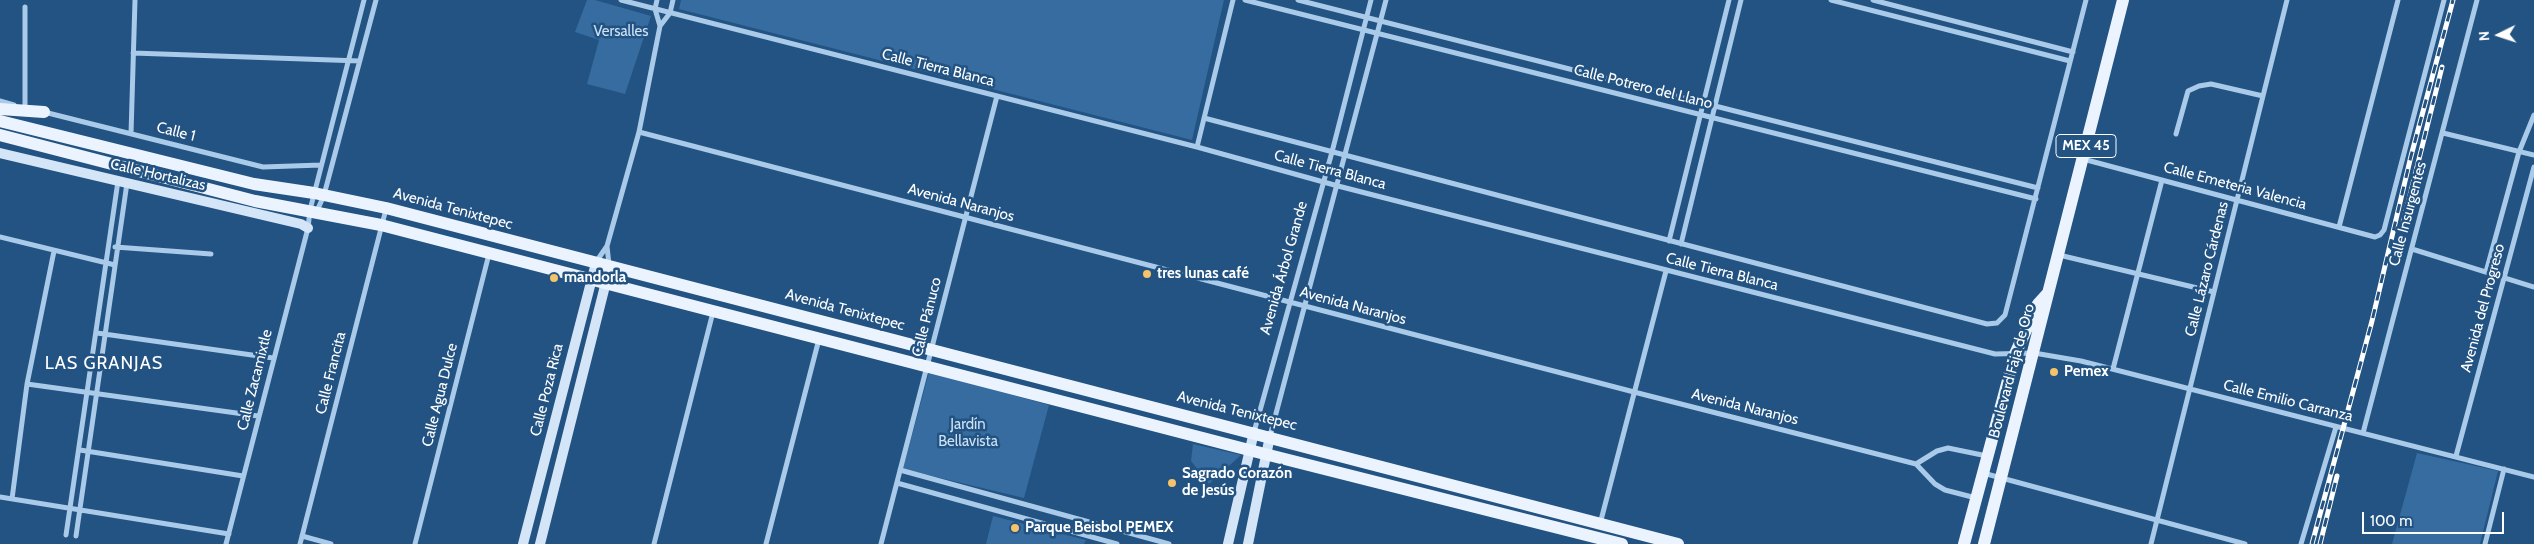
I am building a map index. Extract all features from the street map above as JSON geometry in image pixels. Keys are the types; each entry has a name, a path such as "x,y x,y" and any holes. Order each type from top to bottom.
{"main road":[{"name":"MEX 45","path":"2050,292 2123,0"},
{"path":"0,110 44,112"},
{"name":"Avenida Tenixtepec","path":"0,121 254,184 319,194 386,208 1270,436 1678,544"},
{"path":"0,135 255,200 311,218 382,225 1266,455 1622,544"},
{"name":"Boulevard Faja de Oro","path":"1984,544 2050,292"},
{"name":"Boulevard Faja de Oro","path":"1964,544 2015,354 2038,304 2050,292"},
{"path":"1427,495 1431,479"}],"street":[{"path":"131,134 135,0"},
{"path":"311,218 319,194 321,165 364,0"},
{"path":"311,218 360,61 376,0"},
{"name":"Calle Tierra Blanca","path":"621,0 1198,146 1338,186 1995,354 2034,353"},
{"path":"655,9 657,0"},
{"path":"670,13 673,0"},
{"path":"1198,146 1233,0"},
{"name":"Calle Potrero del Llano","path":"1245,0 2036,199"},
{"name":"Avenida Árbol Grande","path":"1228,544 1249,450 1324,182 1371,0"},
{"name":"Avenida Árbol Grande","path":"1248,544 1270,436 1386,0"},
{"path":"1669,241 1729,0"},
{"path":"1681,244 1741,0"},
{"path":"1831,0 2070,61"},
{"path":"1873,0 2073,52"},
{"path":"1204,118 1987,324 1998,323 2005,315 2086,0"},
{"name":"Calle Lázaro Cárdenas","path":"2151,544 2288,0"},
{"path":"2339,227 2398,0"},
{"name":"Calle Insurgentes","path":"2380,235 2384,230 2444,0"},
{"name":"Calle Insurgentes","path":"2363,434 2477,0"},
{"path":"1301,1 1301,14"},
{"name":"Calle Potrero del Llano","path":"1301,1 2038,188"},
{"path":"25,6 25,108"},
{"name":"Calle Poza Rica","path":"655,9 660,26"},
{"name":"Calle Poza Rica","path":"523,544 591,280 596,263 607,246 639,132 660,26 670,13"},
{"path":"133,53 360,61"},
{"path":"2176,134 2188,91 2199,86 2211,84 2263,96"},
{"name":"Calle Pánuco","path":"881,544 997,96"},
{"name":"Calle 1","path":"0,101 263,167 321,165"},
{"path":"2486,272 2519,152 2534,116"},
{"name":"Avenida Naranjos","path":"639,132 1916,464"},
{"path":"2443,133 2534,155"},
{"name":"Calle Hortalizas","path":"0,153 301,224 311,218"},
{"name":"Calle Emeteria Valencia","path":"2083,159 2339,227 2375,236 2380,235"},
{"name":"Avenida del Progreso","path":"2456,456 2534,167"},
{"path":"2114,369 2162,180"},
{"path":"66,535 109,246 122,182"},
{"path":"76,536 118,247 122,182"},
{"name":"Calle Francita","path":"300,544 386,208"},
{"name":"Calle Zacamixtle","path":"226,544 311,218"},
{"path":"0,237 115,264"},
{"path":"109,246 211,254"},
{"name":"Calle Poza Rica","path":"540,544 606,284 610,266 607,246"},
{"path":"2412,249 2534,287"},
{"path":"12,499 28,384 54,251"},
{"name":"Calle Agua Dulce","path":"415,544 489,253"},
{"path":"2058,254 2214,292"},
{"path":"1596,538 1666,271"},
{"path":"654,544 713,311"},
{"path":"97,332 273,358"},
{"path":"766,544 819,339"},
{"name":"Calle Emilio Carranza","path":"2034,353 2114,369 2534,477"},
{"path":"28,384 258,416"},
{"path":"2301,544 2336,427"},
{"path":"1976,498 1946,490 1935,484 1916,464 1937,451 1948,448 1987,456"},
{"path":"80,450 243,476"},
{"path":"2485,544 2504,469"},
{"path":"900,470 1169,544"},
{"path":"1982,473 2245,544"},
{"path":"897,483 1117,544"},
{"path":"0,497 229,534"},
{"path":"302,536 331,544"}],"green space":[{"name":"Versalles","path":"587,0 595,0 651,16 625,94 587,84 599,40 575,32"},
{"path":"681,0 1224,0 1192,140 679,9"},
{"name":"Jardín Bellavista","path":"929,372 1049,405 1024,498 903,469"},
{"path":"1193,444 1241,455 1209,484 1191,461"},
{"path":"2417,453 2498,471 2480,544 2392,544"},
{"name":"Parque Beisbol PEMEX","path":"993,516 1086,540 1084,544 986,544"}],"railway":[{"path":"2312,544 2372,321 2411,156 2453,0"},
{"path":"2402,227 2442,67"},
{"path":"2320,544 2337,476"}],"place":[{"name":"tres lunas café","path":"1147,274"},
{"name":"mandorla","path":"554,278"},
{"name":"Pemex","path":"2054,372"},
{"name":"Sagrado Corazón de Jesús","path":"1172,483"},
{"name":"Parque Beisbol PEMEX","path":"1015,528"}],"district":[{"name":"LAS GRANJAS","path":"104,364"}]}
